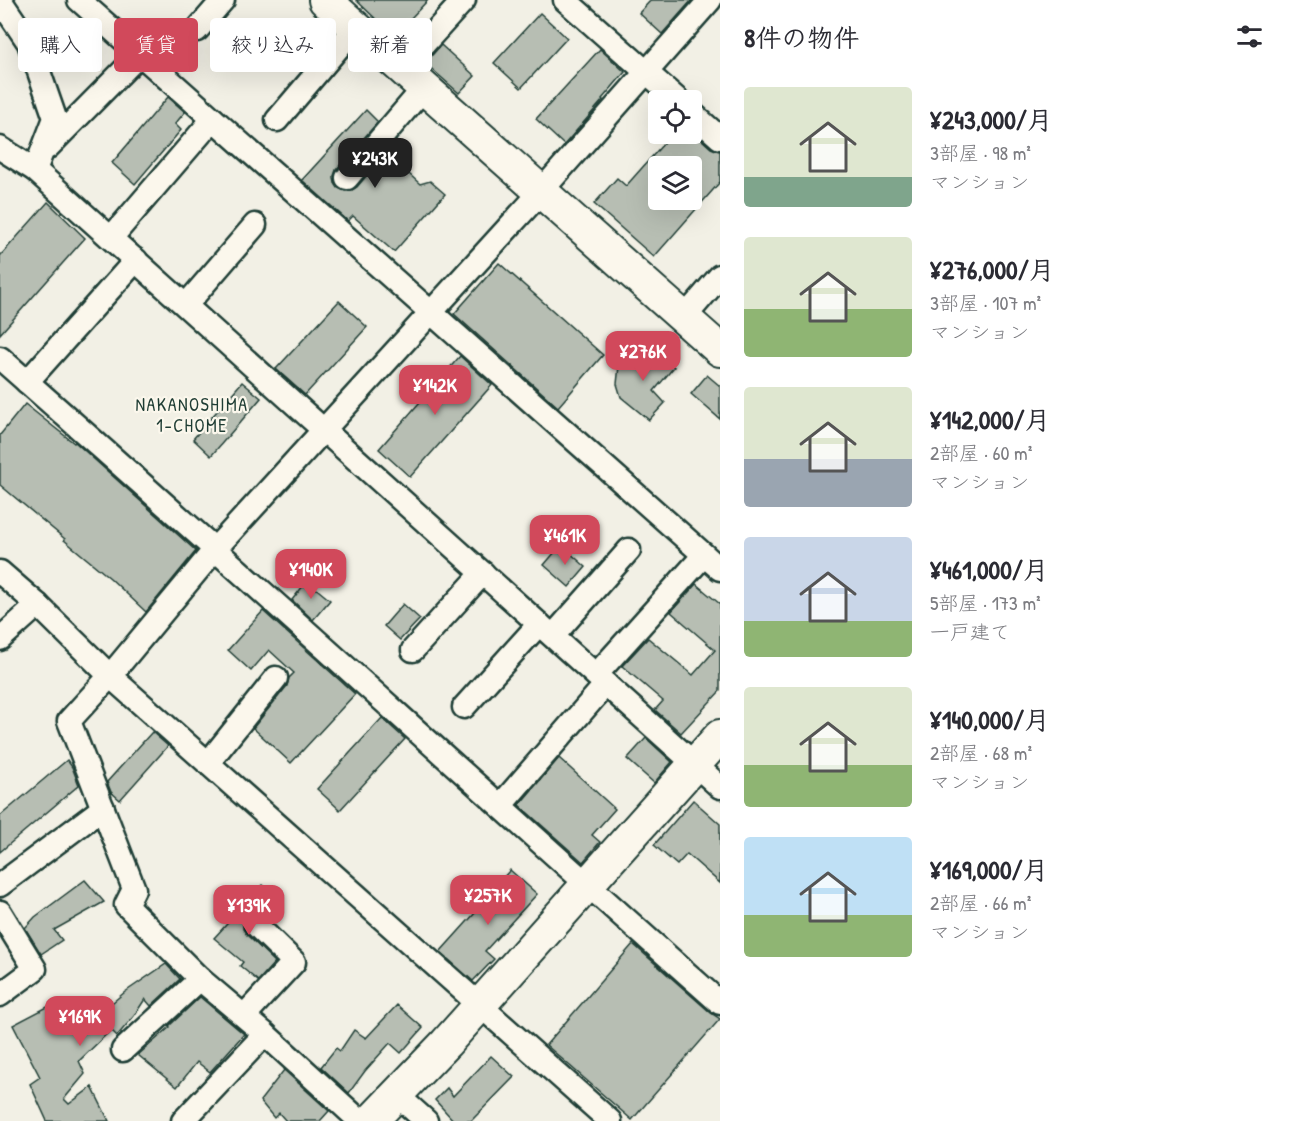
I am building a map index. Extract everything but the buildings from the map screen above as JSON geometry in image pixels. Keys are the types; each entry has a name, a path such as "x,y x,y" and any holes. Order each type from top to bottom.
{"street":[{"path":"0,0 29,43 55,118 38,162"},
{"path":"79,0 114,31"},
{"path":"198,29 223,0"},
{"path":"325,0 348,20"},
{"path":"347,178 464,0"},
{"path":"565,0 667,90"},
{"path":"360,1121 265,1034 200,979 126,905 134,889 69,721 110,676 216,548 541,191 710,0"},
{"path":"277,120 348,36"},
{"path":"38,162 123,72"},
{"path":"160,72 712,562 601,679 500,806"},
{"path":"406,72 720,350"},
{"path":"111,238 213,119"},
{"path":"702,122 720,138"},
{"path":"0,147 38,162 111,238 720,787"},
{"path":"186,305 255,225"},
{"path":"27,382 136,260"},
{"path":"684,318 720,276"},
{"path":"0,358 216,548 720,1003"},
{"path":"464,707 629,550"},
{"path":"0,572 38,605 110,676 610,1121"},
{"path":"413,650 483,573"},
{"path":"0,639 38,605"},
{"path":"208,763 276,678"},
{"path":"371,1121 480,1005 720,736"},
{"path":"0,885 103,808"},
{"path":"0,912 35,969 0,995"},
{"path":"244,1016 294,962 256,924"},
{"path":"123,1050 200,979"},
{"path":"183,1121 265,1034"},
{"path":"397,1095 426,1121"}],"district":[{"name":"NAKANOSHIMA 1-CHOME","path":"192,414"}]}
